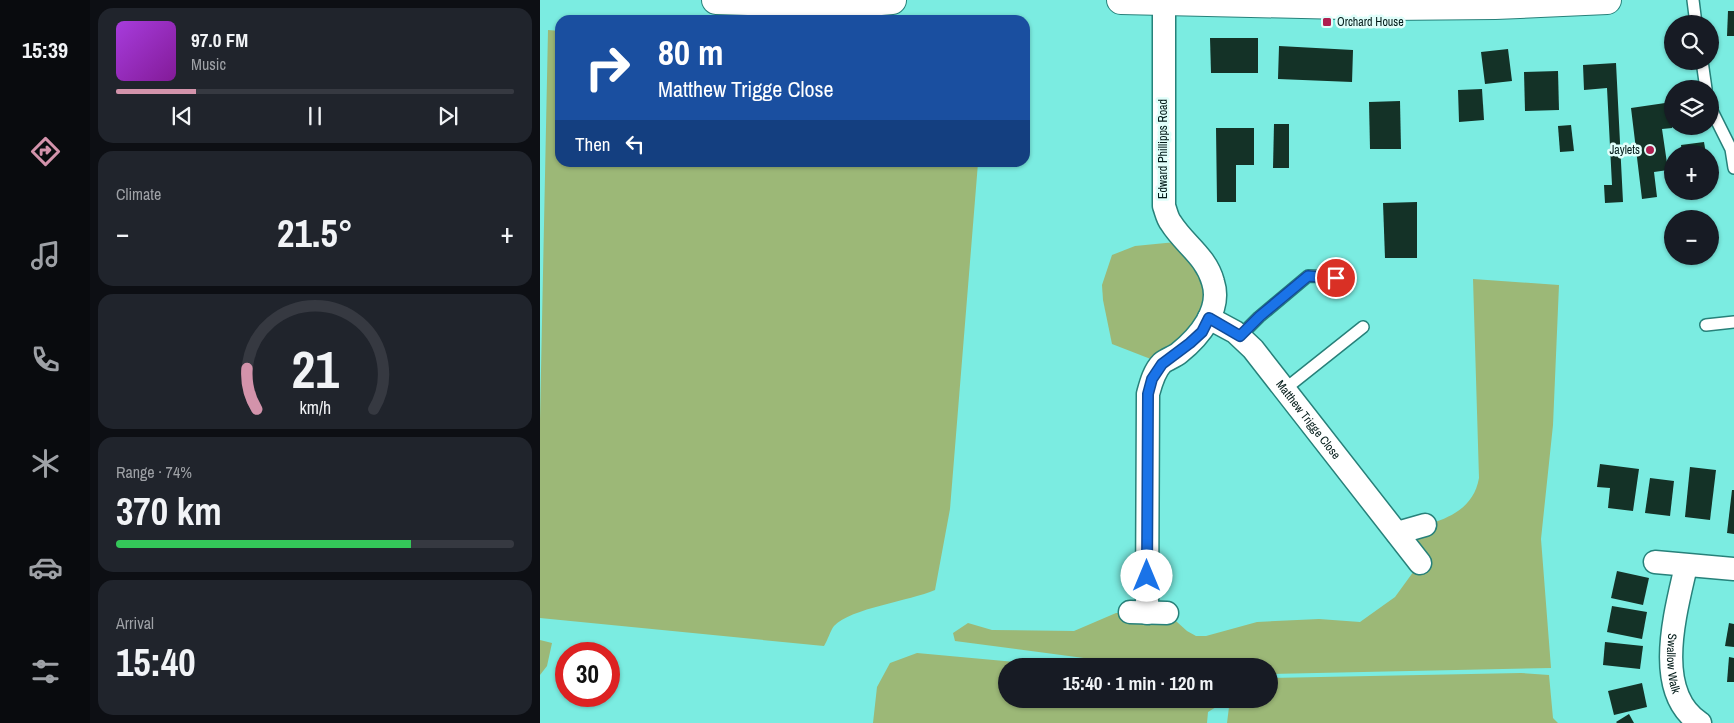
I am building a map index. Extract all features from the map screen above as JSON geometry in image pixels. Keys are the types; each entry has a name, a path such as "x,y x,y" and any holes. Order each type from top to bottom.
{"highway":[{"path":"716,0 846,4 892,0"},
{"path":"1121,0 1164,3 1495,3 1607,0"}],"street":[{"name":"Edward Phillipps Road","path":"1148,613 1148,394 1152,379 1162,364 1202,332 1215,302 1214,282 1198,254 1170,223 1164,206 1164,3"},
{"name":"Matthew Trigge Close","path":"1209,318 1240,336 1253,349 1420,563"},
{"path":"1397,533 1424,525"},
{"path":"1654,562 1734,569"},
{"name":"Swallow Walk","path":"1686,566 1672,629 1670,670 1678,695 1693,718 1700,723"}],"lane":[{"path":"1693,0 1695,15"},
{"path":"1719,125 1731,149 1734,168"},
{"path":"1240,336 1260,316 1308,276 1336,278"},
{"path":"1706,325 1734,322"},
{"path":"1285,389 1363,328"}],"green space":[{"path":"548,30 555,31 555,167 978,167 950,509 935,590 853,614 834,626 824,646 540,618 540,419"},
{"path":"1176,242 1192,245 1215,302 1161,363 1112,344 1103,300 1102,285 1112,255 1135,246"},
{"path":"1473,279 1559,285 1553,425 1541,539 1551,668 1278,674 1278,658 1084,658 955,641 953,633 968,623 992,630 1074,631 1116,613 1167,613 1187,631 1196,636 1206,636 1257,622 1319,619 1360,622 1395,597 1419,564 1397,533 1436,522 1459,510 1468,502 1475,491 1479,478"},
{"path":"540,640 552,643 547,666 540,675"},
{"path":"917,653 998,660 998,708 1214,708 1208,712 1207,723 873,723 877,687 890,663"},
{"path":"1521,673 1549,675 1553,718 1558,723 1227,723 1229,708 1278,708 1278,678"}],"building":[{"path":"1728,11 1734,11 1734,36 1727,36"},
{"path":"1210,38 1258,38 1258,73 1211,73"},
{"path":"1279,46 1353,50 1352,82 1278,79"},
{"path":"1508,49 1512,81 1485,84 1481,52"},
{"path":"1616,63 1623,202 1605,203 1604,185 1612,185 1607,88 1584,90 1583,65"},
{"path":"1558,71 1559,110 1525,111 1524,72"},
{"path":"1482,89 1484,120 1459,122 1458,90"},
{"path":"1400,101 1401,149 1370,149 1369,102"},
{"name":"Jaylets","path":"1664,103 1664,129 1662,129 1664,145 1664,171 1654,172 1657,197 1642,199 1631,108"},
{"path":"1274,124 1289,124 1289,168 1273,168"},
{"path":"1571,125 1574,151 1560,152 1558,126"},
{"path":"1216,128 1254,128 1254,165 1236,165 1236,202 1217,202"},
{"path":"1704,142 1704,145 1681,145"},
{"path":"1417,202 1417,258 1385,258 1383,203"},
{"path":"1600,464 1639,469 1633,511 1608,508 1610,488 1597,487"},
{"path":"1690,467 1716,470 1710,520 1685,517"},
{"path":"1650,478 1674,481 1670,516 1645,513"},
{"path":"1732,490 1734,490 1734,534 1727,533"},
{"path":"1617,571 1649,578 1643,605 1611,598"},
{"path":"1612,606 1647,612 1642,639 1607,632"},
{"path":"1729,623 1734,624 1734,647 1725,646"},
{"path":"1605,642 1643,646 1640,669 1603,665"},
{"path":"1729,657 1734,658 1734,682 1727,682"},
{"path":"1642,683 1647,707 1614,715 1608,691"},
{"path":"1629,714 1634,723 1616,722"}],"place":[{"name":"Orchard House","path":"1327,22"},
{"name":"Jaylets","path":"1650,150"}],"route":[{"path":"1147,576 1148,394 1152,379 1162,364 1202,332 1209,318 1240,336 1260,316 1308,276 1336,278"}]}
